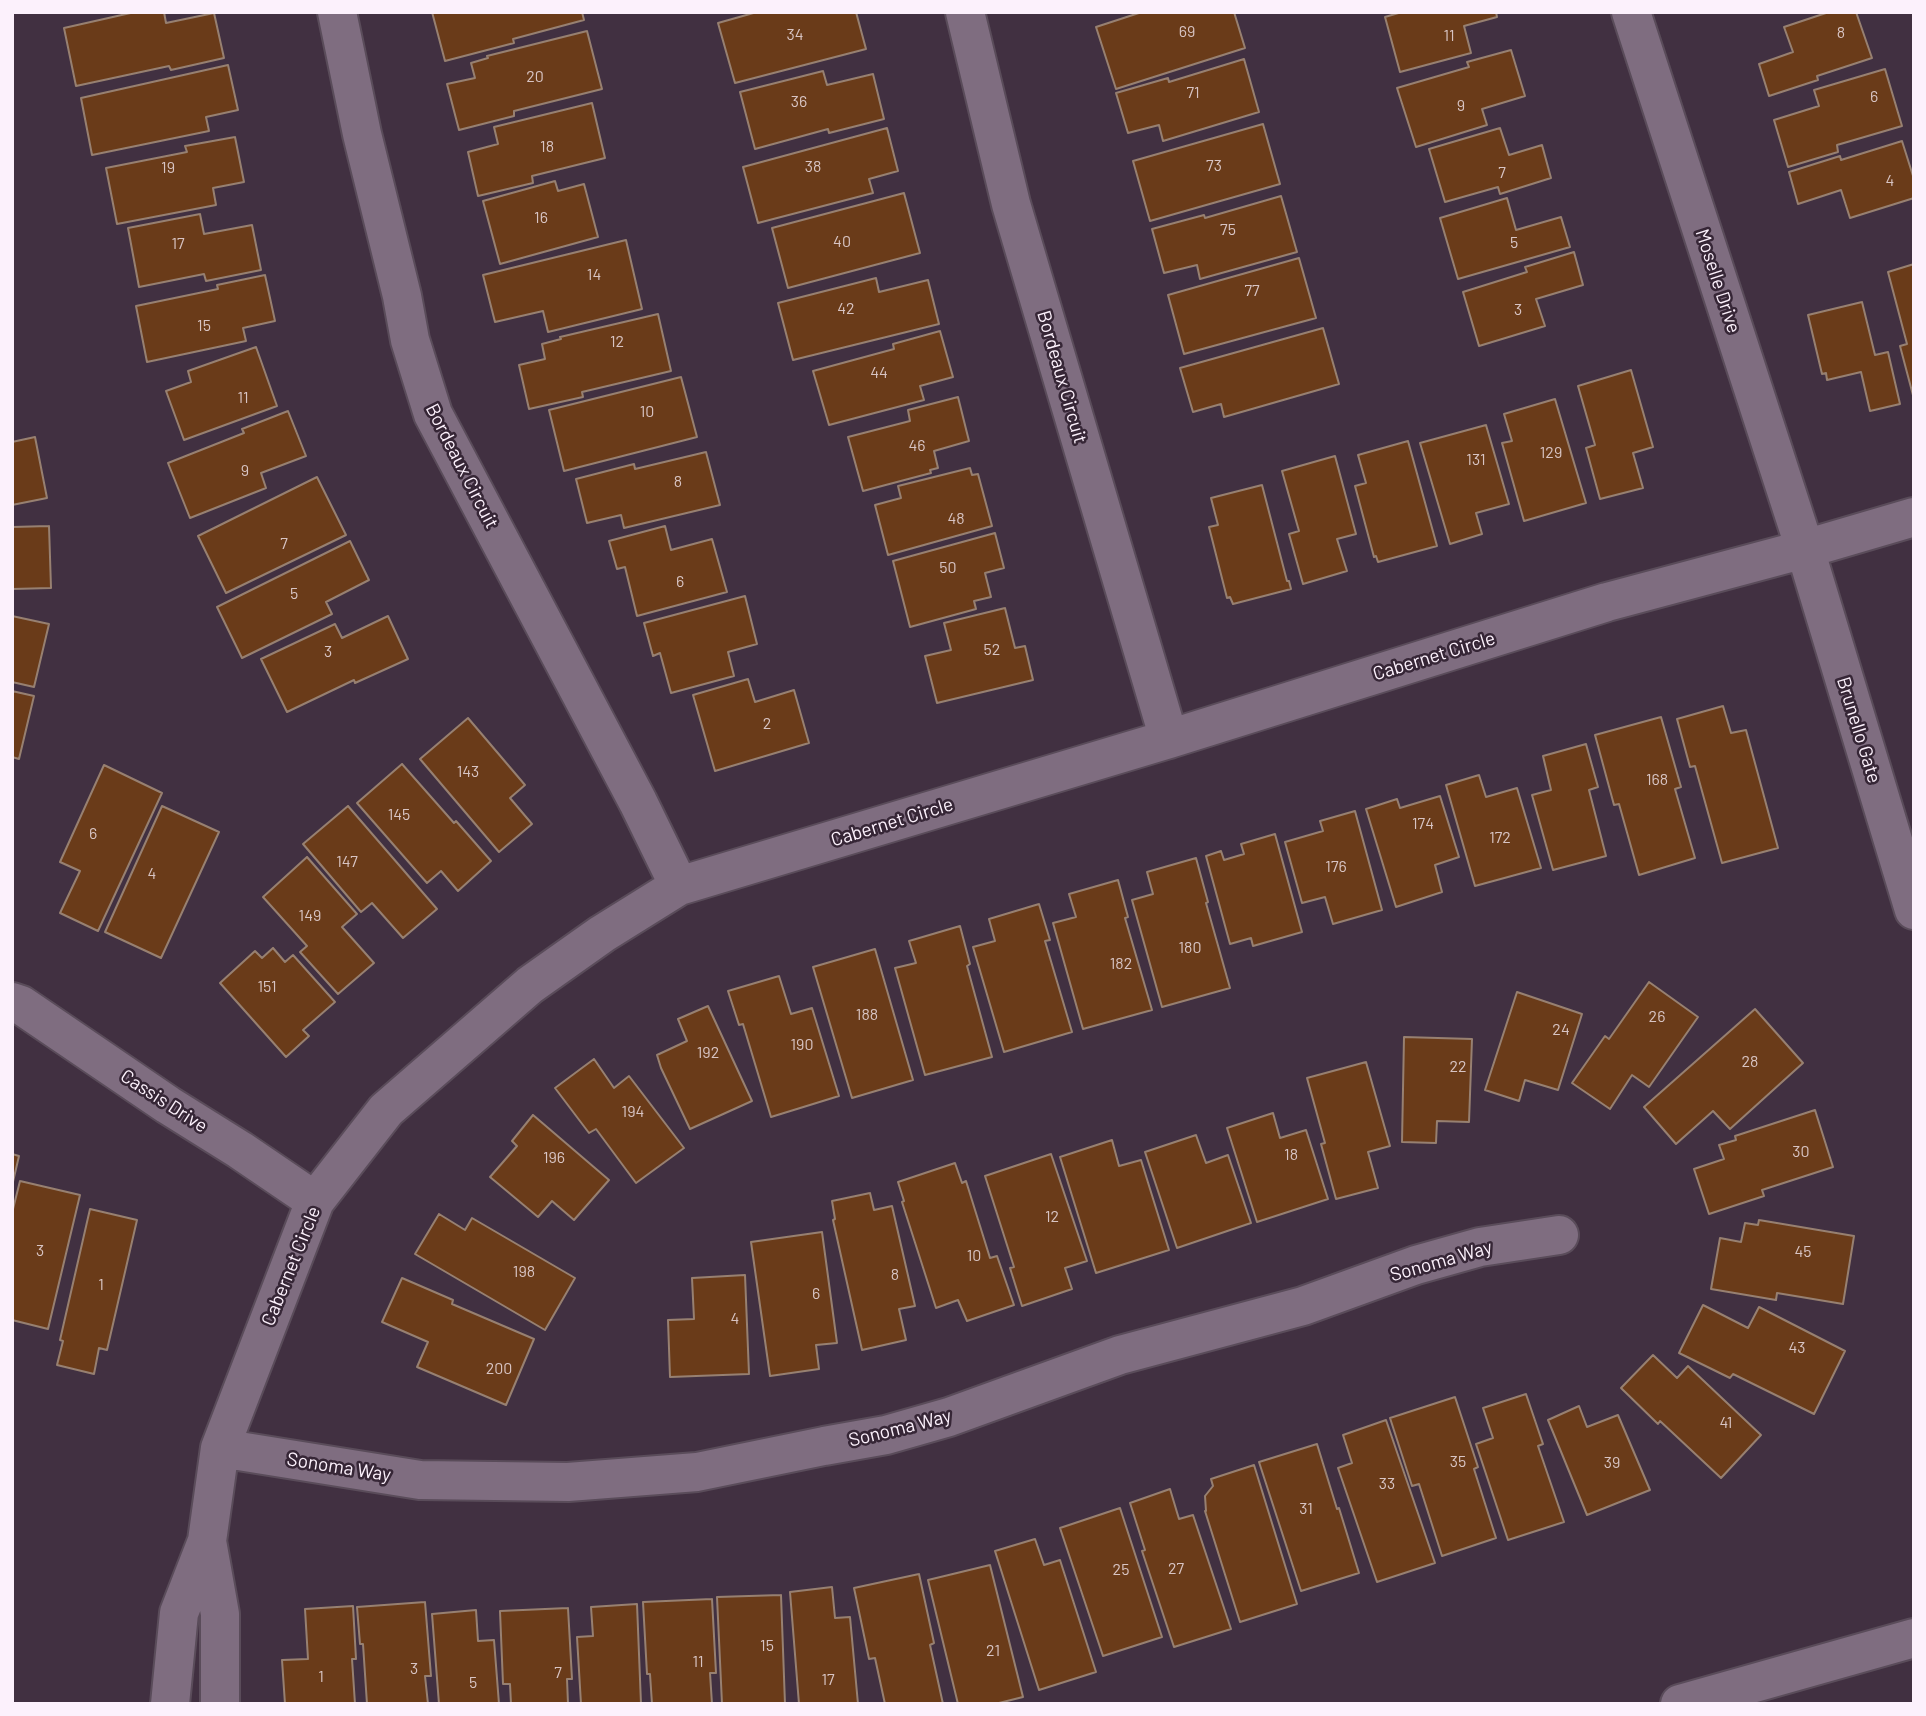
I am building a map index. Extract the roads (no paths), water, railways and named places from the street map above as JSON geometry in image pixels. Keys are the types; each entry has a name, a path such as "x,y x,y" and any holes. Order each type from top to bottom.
{"street":[{"name":"Bordeaux Circuit","path":"337,12 362,134 402,296 410,340 433,414 638,802 679,887"},
{"name":"Bordeaux Circuit","path":"965,12 1011,204 1169,739"},
{"name":"Moselle Drive","path":"1631,12 1805,550"},
{"name":"Cabernet Circle","path":"170,1704 179,1614 208,1541 220,1448 315,1201 386,1110 530,985 602,934 679,887 1169,739 1607,602 1805,550 1914,517"},
{"name":"Brunello Gate","path":"1805,550 1914,910"},
{"name":"Cassis Drive","path":"12,1002 21,1005 315,1201"},
{"name":"Sonoma Way","path":"220,1448 420,1480 568,1482 697,1472 886,1435 949,1417 1120,1355 1303,1306 1416,1265 1480,1247 1559,1235"},
{"name":"Cabernet Circle","path":"208,1541 220,1614 220,1704"},
{"path":"1680,1704 1914,1638"}]}
